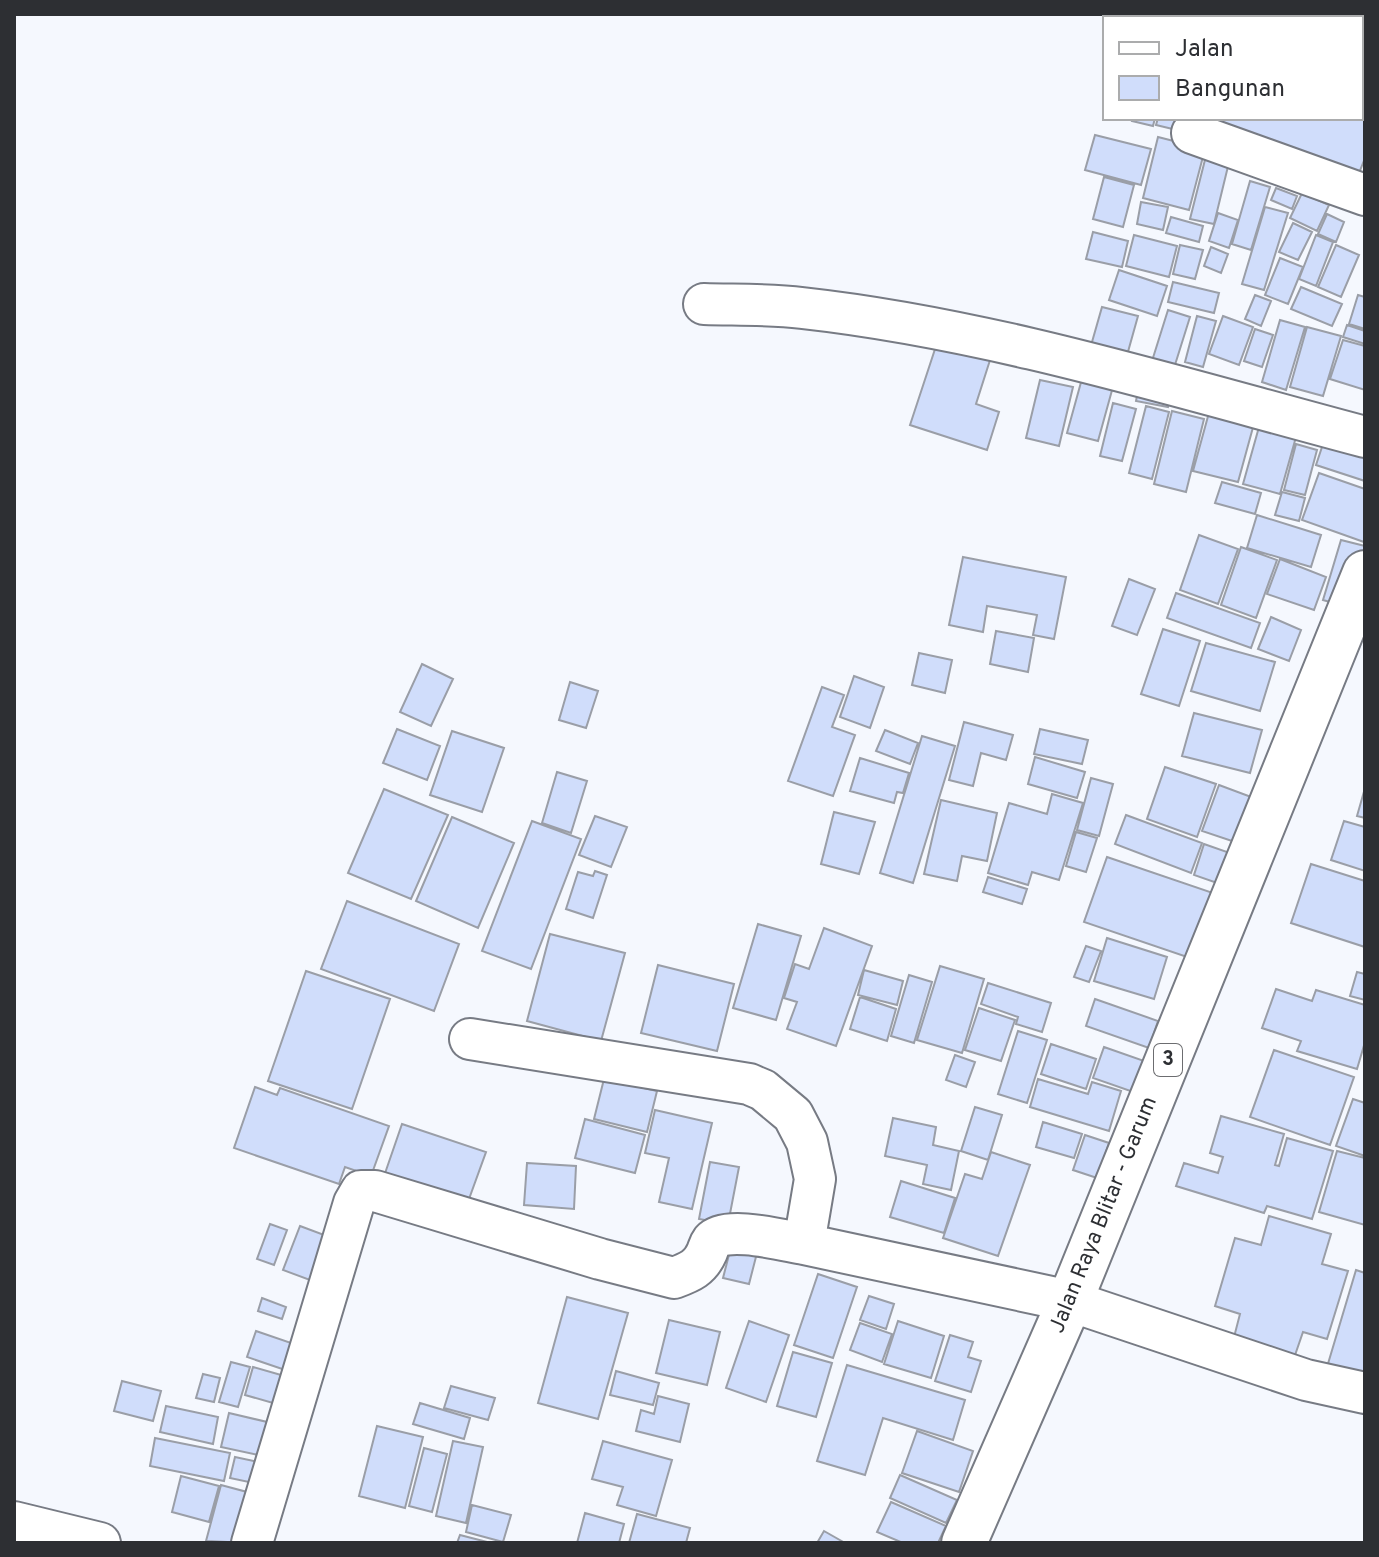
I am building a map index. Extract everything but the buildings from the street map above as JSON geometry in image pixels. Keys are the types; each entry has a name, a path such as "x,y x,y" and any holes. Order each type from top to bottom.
{"highway":[{"name":"Jalan Raya Blitar - Garum","path":"964,1543 1070,1301 1365,573"}],"street":[{"path":"1192,133 1365,195"},
{"path":"704,304 798,307 886,319 1077,361 1365,437"},
{"path":"470,1039 749,1084 763,1090 793,1115 807,1142 815,1179 804,1244"},
{"path":"252,1543 354,1203 361,1191 375,1191 600,1259 674,1278 699,1266 710,1243 726,1234 754,1235 804,1244 1070,1301 1306,1380 1365,1393"},
{"path":"14,1522 100,1543"}]}
